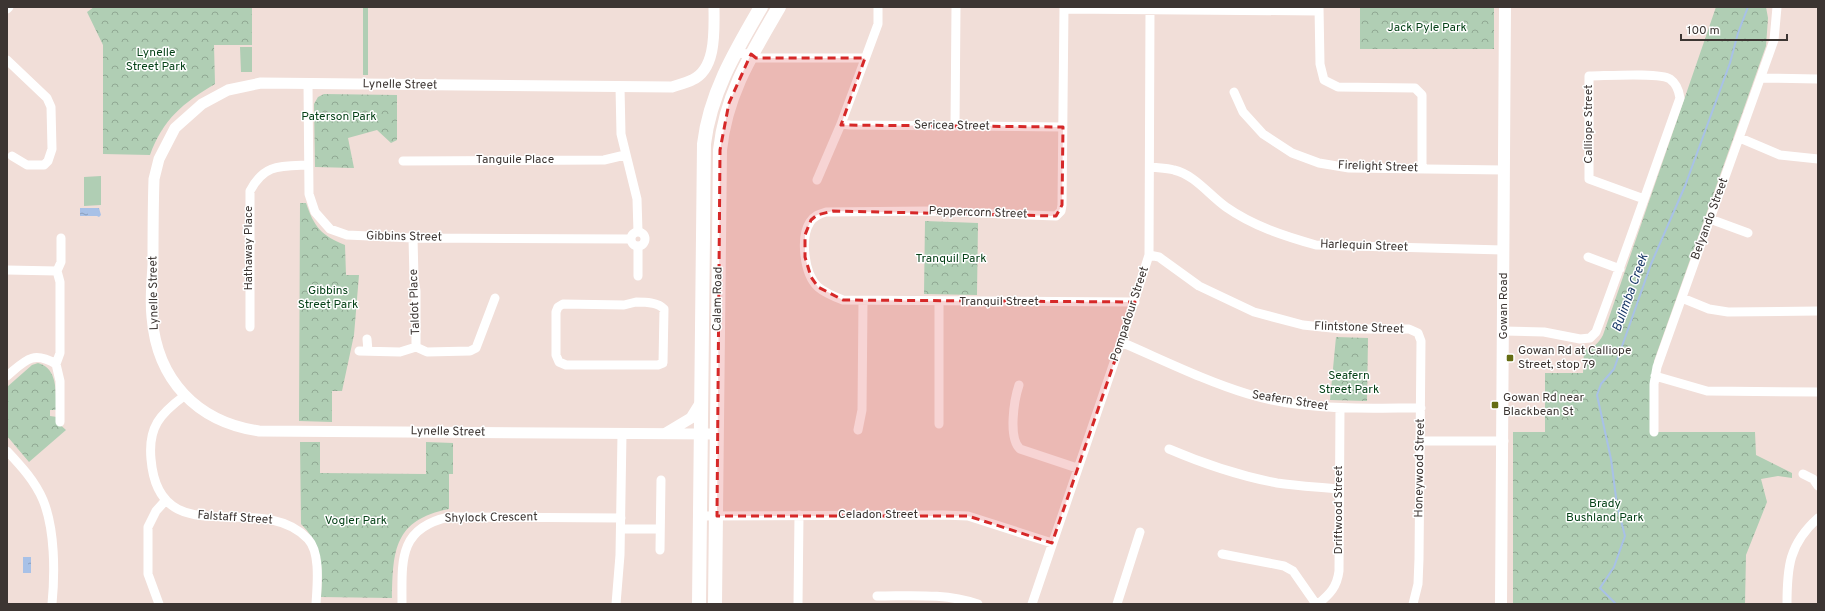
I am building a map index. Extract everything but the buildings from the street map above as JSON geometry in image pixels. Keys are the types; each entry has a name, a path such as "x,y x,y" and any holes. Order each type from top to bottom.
{"main road":[{"name":"Calam Road","path":"699,604 702,194 704,150 707,125 718,87 761,7"},
{"name":"Calam Road","path":"715,604 720,150 729,103 751,54 779,7"},
{"name":"Gowan Road","path":"1501,604 1504,441 1503,250 1505,7"}],"street":[{"name":"Lynelle Street","path":"714,7 712,51 701,74 693,80 672,87 261,83 228,90 202,104 175,128 159,159 154,180 152,317 155,341 163,364 172,381 184,396 204,411 222,421 240,428 259,431 717,434"},
{"path":"817,180 841,124 878,24 878,7"},
{"path":"955,126 956,7"},
{"name":"Belyando Street","path":"1654,432 1655,376 1774,40 1777,7"},
{"path":"1064,8 1150,10 1319,9 1320,64 1324,80 1338,87 1415,88 1422,95 1422,168"},
{"name":"Peppercorn Street","path":"863,301 843,300 828,294 818,287 811,277 805,257 805,235 811,220 817,215 833,211 930,211 1056,216 1061,210 1064,8"},
{"name":"Pompadour Street","path":"1032,604 1077,468 1135,302 1149,256 1150,10"},
{"path":"735,53 751,54 756,58 865,58"},
{"path":"7,60 47,98 51,107 52,149 48,161 44,165 27,165 12,156"},
{"name":"Calliope Street","path":"1504,331 1544,332 1580,339 1590,338 1596,332 1620,269 1680,98 1678,88 1670,79 1658,76 1589,76 1589,179 1644,199"},
{"path":"1761,78 1818,79"},
{"name":"Gibbins Street","path":"308,84 308,194 315,212 330,229 347,235 413,238 631,239"},
{"path":"620,87 621,134 637,199 638,232"},
{"name":"Firelight Street","path":"1234,92 1243,112 1263,134 1292,153 1319,163 1349,168 1504,170"},
{"name":"Sericea Street","path":"841,124 1063,127"},
{"path":"1740,138 1780,155 1818,159"},
{"name":"Tanguile Place","path":"403,161 604,160 625,155"},
{"name":"Hathaway Place","path":"250,327 250,191 256,180 265,171 280,166 308,165"},
{"name":"Harlequin Street","path":"1150,167 1174,170 1187,175 1226,207 1259,226 1286,237 1316,245 1503,250"},
{"path":"1710,219 1748,233"},
{"path":"638,232 643,233 645,240 638,246 634,244 631,239 633,234 638,232"},
{"path":"60,422 60,382 56,364 60,353 60,282 57,271 61,262 61,238"},
{"name":"Taldot Place","path":"413,238 414,278 416,291 416,347 427,352 470,351 476,348 494,298"},
{"path":"638,246 638,276"},
{"name":"Flintstone Street","path":"1149,256 1159,257 1199,286 1254,312 1303,325 1341,329 1408,329 1418,333"},
{"path":"1588,257 1620,269"},
{"path":"7,270 57,271"},
{"path":"1682,298 1709,309 1728,312 1818,310"},
{"path":"858,430 862,410 863,301"},
{"name":"Tranquil Street","path":"863,301 1135,302"},
{"path":"640,302 655,304 664,309 663,363 658,365 566,365 559,362 556,355 556,312 558,306 563,304 624,305 640,302"},
{"path":"939,302 939,424"},
{"name":"Honeywood Street","path":"1413,604 1418,584 1419,567 1421,341 1418,333"},
{"path":"367,339 363,351 400,352 416,347"},
{"name":"Seafern Street","path":"1121,342 1249,394 1303,405 1340,408 1421,408"},
{"path":"7,376 33,357 43,358 56,364"},
{"path":"1655,376 1707,391 1818,392"},
{"path":"1019,385 1015,397 1015,444 1020,449 1077,468"},
{"name":"Falstaff Street","path":"184,396 164,412 152,436 151,457 153,476 165,500 182,512 197,517 258,517 278,520 298,530 310,540 314,551 317,565 316,604"},
{"path":"666,434 691,418 701,402"},
{"name":"Driftwood Street","path":"1317,604 1331,593 1337,583 1339,571 1340,408"},
{"path":"616,604 621,529 622,434"},
{"path":"1420,441 1504,441"},
{"path":"1169,449 1196,461 1234,473 1278,483 1339,489"},
{"path":"7,451 32,480 43,500 50,521 52,604"},
{"path":"1803,474 1813,479 1818,486"},
{"path":"660,550 661,480"},
{"path":"159,604 148,574 148,528 156,511 165,500"},
{"name":"Celadon Street","path":"700,516 943,514 968,516 1052,543"},
{"path":"798,604 799,515"},
{"name":"Shylock Crescent","path":"402,604 402,565 403,554 407,543 419,529 433,520 449,517 621,518"},
{"path":"1787,604 1787,573 1791,555 1799,539 1818,518"},
{"path":"621,529 660,529"},
{"path":"1117,604 1140,532"},
{"path":"1222,554 1284,566 1293,571 1317,604"},
{"path":"877,596 944,596 958,598 978,604"}],"highlighted area":[{"path":"751,54 756,58 865,58 841,125 1063,127 1062,205 1056,216 833,211 817,215 811,220 805,235 805,257 811,277 818,287 843,300 1135,302 1052,543 968,516 717,516 720,150 729,103"}],"green space":[{"name":"Lynelle Street Park","path":"94,7 252,7 252,45 214,45 215,84 193,98 175,113 161,131 150,155 103,154 103,45 87,12"},
{"path":"363,7 368,7 368,75 363,75"},
{"name":"Jack Pyle Park","path":"1360,7 1494,7 1494,49 1360,49"},
{"name":"Brady Bushland Park","path":"1716,7 1766,7 1768,18 1766,46 1654,361 1652,432 1755,432 1756,455 1792,473 1792,478 1778,476 1761,479 1767,502 1746,555 1745,604 1513,604 1513,432 1545,432 1545,373 1583,373 1584,349 1595,345 1603,335"},
{"path":"240,47 252,47 252,72 241,72"},
{"name":"Paterson Park","path":"324,94 397,95 397,140 391,143 377,130 348,138 354,168 315,167 314,104 318,97"},
{"path":"101,176 101,205 84,206 84,177"},
{"name":"Gibbins Street Park","path":"300,203 306,203 312,218 320,230 330,238 345,245 346,275 359,275 354,335 342,391 332,391 332,422 299,421"},
{"name":"Tranquil Park","path":"925,221 978,223 977,295 924,294"},
{"name":"Seafern Street Park","path":"1336,337 1368,338 1367,401 1330,400"},
{"path":"38,363 45,366 49,370 56,389 56,410 50,410 50,416 57,417 56,421 66,430 29,462 7,436 7,387 32,365"},
{"name":"Vogler Park","path":"300,442 320,442 320,473 426,474 426,442 453,443 453,474 449,474 449,509 431,514 417,521 407,529 400,540 396,552 392,581 392,598 321,597 322,576 318,549 314,540 301,524"}],"water":[{"path":"80,208 99,208 101,215 99,217 80,216"},
{"path":"23,557 31,557 31,573 23,573"}],"waterway":[{"name":"Bulimba Creek","path":"1616,604 1600,588 1614,567 1625,536 1617,505 1611,459 1597,395 1601,384 1614,369 1651,264 1685,186 1730,63 1738,33 1748,7"}],"place":[{"name":"Gowan Rd at Calliope Street, stop 79","path":"1510,358"},
{"name":"Gowan Rd near Blackbean St","path":"1495,405"}]}
